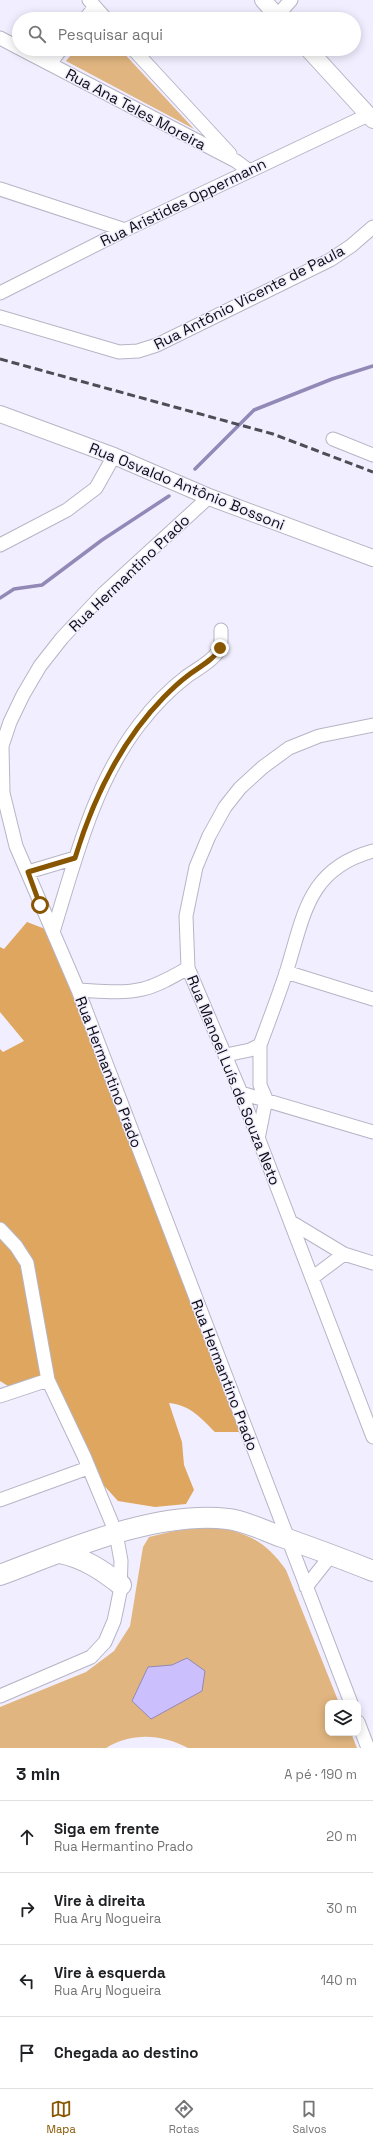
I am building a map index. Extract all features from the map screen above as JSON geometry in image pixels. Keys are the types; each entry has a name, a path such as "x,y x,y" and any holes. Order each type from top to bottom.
{"main road":[{"path":"0,1575 116,1533 164,1522 202,1517 230,1519 332,1554 373,1571"},
{"path":"60,1553 77,1556 100,1569 121,1585"}],"street":[{"path":"263,0 274,12"},
{"path":"283,12 291,0"},
{"path":"92,3 100,12"},
{"name":"Rua Ana Teles Moreira","path":"0,38 12,44"},
{"name":"Rua Ana Teles Moreira","path":"35,56 236,161 248,170"},
{"path":"50,64 56,56"},
{"path":"139,56 236,161"},
{"path":"314,56 370,117"},
{"name":"Rua Aristides Oppermann","path":"0,293 248,170 370,117"},
{"path":"0,189 125,230"},
{"name":"Rua Antônio Vicente de Paula","path":"0,317 82,343 119,352 138,351 157,345 330,260 351,246 373,228"},
{"name":"Rua Osvaldo Antônio Bossoni","path":"1,416 114,456 209,497 373,558"},
{"path":"333,439 373,455"},
{"path":"0,545 67,510 96,488 114,456"},
{"name":"Rua Hermantino Prado","path":"209,497 104,593 40,666 23,695 10,722 2,746 3,793 16,846 78,990 349,1700"},
{"path":"53,932 82,834 103,784 123,748 139,724 164,697 185,678 217,654 220,648 221,630"},
{"name":"Rua Manoel Luís de Souza Neto","path":"373,726 319,736 289,748 263,767 240,788 228,802 209,836 196,867 186,916 188,968 241,1093 373,1437"},
{"path":"258,1140 266,1099 260,1085 260,1045 286,972 302,918 323,880 337,867 352,857 373,851"},
{"path":"28,872 75,858"},
{"path":"78,990 114,992 143,989 168,979 188,968"},
{"path":"286,972 373,999"},
{"path":"226,1056 250,1050 260,1045"},
{"path":"241,1093 266,1099 373,1132"},
{"path":"290,1222 344,1254 373,1263"},
{"path":"0,1230 16,1246 27,1263 48,1380 116,1533 121,1561 121,1585 114,1621 105,1642 91,1657 0,1696"},
{"path":"312,1278 344,1254"},
{"path":"0,1396 48,1380"},
{"path":"0,1500 88,1468"},
{"path":"306,1587 332,1554"},
{"path":"361,1730 368,1748"}],"shaded area":[{"path":"70,56 126,56 194,129 66,61"},
{"path":"27,922 53,932 246,1432 215,1432 200,1417 189,1409 169,1403 182,1442 184,1465 194,1490 186,1504 155,1507 118,1501 88,1468 48,1380 16,1391 0,1381 0,1049 3,1052 24,1041 0,1012 0,947 4,949"},
{"path":"214,1526 237,1532 263,1545 278,1560 286,1570 338,1700 325,1700 325,1736 352,1736 357,1748 188,1748 168,1740 137,1737 126,1739 106,1748 0,1748 0,1707 86,1672 114,1651 130,1626 143,1547 149,1537 174,1531"},
{"path":"187,1658 205,1671 202,1691 151,1719 132,1701 148,1667 172,1665"}],"waterway":[{"path":"195,469 254,410 332,379 373,366"},
{"path":"0,598 14,589 42,585 102,540 169,496"}],"railway":[{"path":"0,359 273,434 373,472"}],"route":[{"path":"40,905 28,872 75,858 82,834 103,784 123,748 139,724 164,697 185,678 217,654 220,648"}]}
